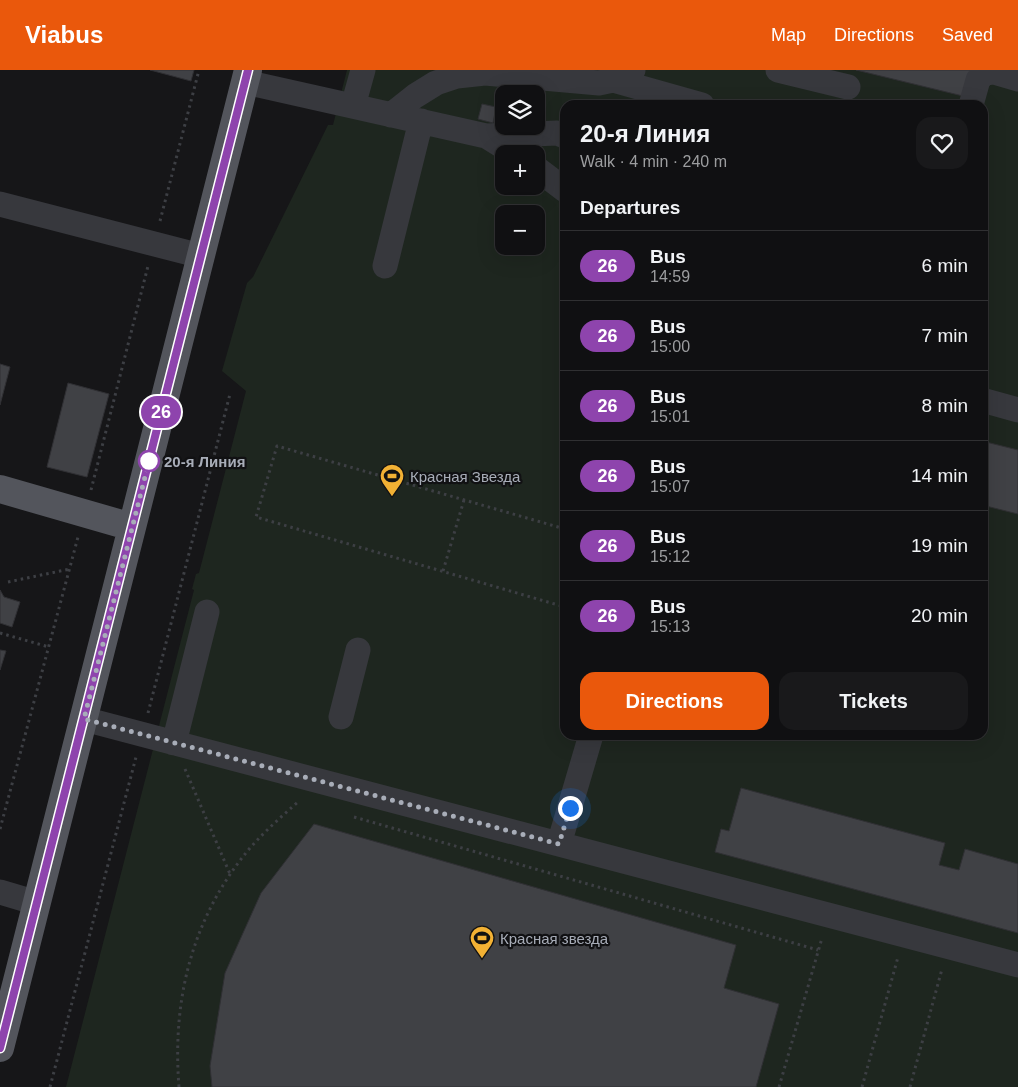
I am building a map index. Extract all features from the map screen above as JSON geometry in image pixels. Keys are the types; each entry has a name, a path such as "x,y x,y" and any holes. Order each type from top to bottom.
{"main road":[{"path":"0,1048 247,76"},
{"path":"0,489 132,527"}],"lane":[{"path":"353,106 363,70"},
{"path":"778,70 848,87"},
{"path":"972,100 978,80 984,73 994,72 1018,79"},
{"path":"391,115 415,96 436,83 457,76 485,73 599,83 623,75 689,100"},
{"path":"247,76 353,106 486,136 560,134"},
{"path":"385,266 421,122"},
{"path":"486,136 500,145"},
{"path":"545,175 560,186"},
{"path":"0,204 201,256"},
{"path":"988,402 1018,410"},
{"path":"174,743 207,612"},
{"path":"341,717 358,650"},
{"path":"84,719 1018,965"},
{"path":"559,844 590,740"},
{"path":"0,892 37,903"}],"path":[{"path":"0,829 70,569 199,70"},
{"path":"560,529 277,446 256,517 560,606"},
{"path":"444,571 464,500"},
{"path":"8,582 70,569"},
{"path":"0,633 48,647"},
{"path":"194,771 184,768 230,874"},
{"path":"179,1087 177,1059 178,1027 182,994 189,962 200,932 213,902 230,874 272,824 300,801 290,798"},
{"path":"348,815 818,950"},
{"path":"779,1087 828,915"},
{"path":"862,1087 904,935"},
{"path":"910,1087 948,947"}],"shaded area":[{"name":"Красная Звезда","path":"347,70 1018,70 1018,1087 66,1087 194,590 192,589 196,574 199,573 246,391 222,371 247,283 253,277 328,125 333,125"}],"building":[{"path":"150,70 194,70 191,81"},
{"path":"856,70 973,70 967,97"},
{"path":"482,104 495,107 493,123 478,119"},
{"path":"0,364 10,367 0,405"},
{"path":"68,383 109,394 87,477 47,467"},
{"path":"988,442 1018,450 1018,514 988,506"},
{"path":"0,590 4,597 20,602 12,627 0,623"},
{"path":"0,650 6,651 0,670"},
{"path":"741,788 945,843 939,865 959,870 965,849 1018,864 1018,933 715,852 721,829 729,831"},
{"name":"Красная звезда","path":"314,824 736,945 724,988 779,1004 756,1087 212,1087 210,1066 225,973 261,893"}],"bus line":[{"name":"26","path":"0,1048 248,70"}],"place":[{"name":"20-я Линия","path":"149,461"},
{"name":"Красная Звезда","path":"392,497"},
{"name":"Красная звезда","path":"482,959"}],"route":[{"path":"149,461 84,719 559,844 570,808"}]}
